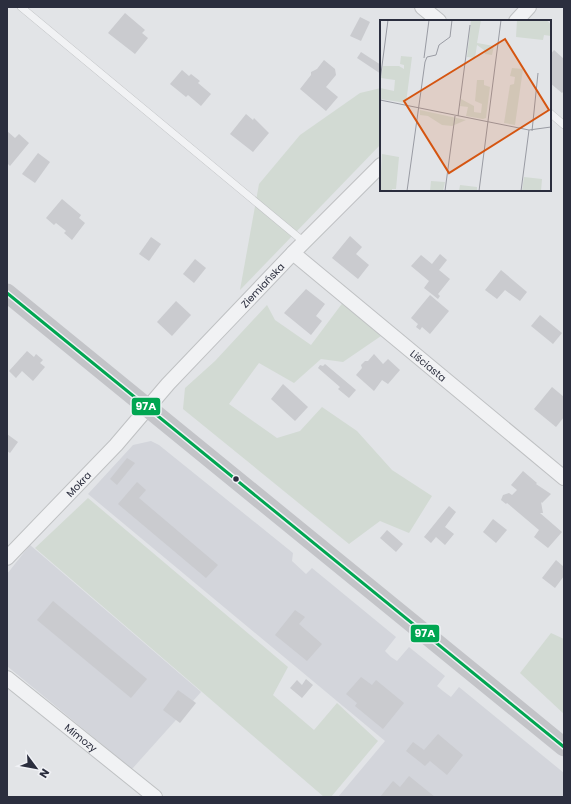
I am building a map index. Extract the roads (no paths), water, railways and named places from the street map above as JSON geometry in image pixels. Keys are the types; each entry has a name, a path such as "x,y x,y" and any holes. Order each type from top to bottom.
{"main road":[{"path":"7,293 564,747"}],"street":[{"path":"422,7 438,20"},
{"path":"517,20 529,7"},
{"name":"Ziemiańska","path":"148,409 168,384 293,253 380,166"},
{"name":"Liściasta","path":"293,253 564,478"},
{"name":"Mokra","path":"7,558 116,445 148,409"},
{"name":"Mimozy","path":"7,678 155,797"}],"lane":[{"path":"22,7 304,242"},
{"path":"551,115 564,125"}]}
